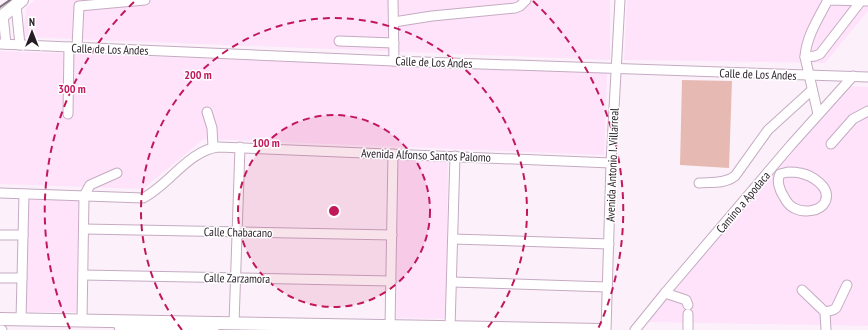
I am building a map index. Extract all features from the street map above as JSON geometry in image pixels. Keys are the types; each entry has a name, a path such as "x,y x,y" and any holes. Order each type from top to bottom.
{"main road":[{"path":"2,16 19,2"},
{"path":"0,319 601,330"}],"street":[{"path":"68,114 76,3 145,0"},
{"path":"393,0 394,61"},
{"path":"394,22 432,16 515,8 520,6 526,0"},
{"name":"Avenida Antonio I. Villarreal","path":"606,330 611,163 620,0"},
{"path":"818,114 805,56 817,21 828,0 865,1"},
{"path":"805,56 815,56 820,54 865,1"},
{"path":"19,2 20,45"},
{"path":"2,16 3,44"},
{"path":"339,41 394,43"},
{"name":"Calle de Los Andes","path":"3,44 394,61 868,77"},
{"name":"Camino a Apodaca","path":"635,330 665,293 777,170 818,114 853,76"},
{"path":"699,183 724,182 731,180 768,130 812,90"},
{"path":"831,144 853,119 868,111"},
{"path":"0,193 142,198 156,191 195,156 202,151 213,147 212,128 207,112"},
{"name":"Avenida Alfonso Santos Palomo","path":"213,147 611,163"},
{"path":"234,324 240,147"},
{"path":"390,327 393,154"},
{"path":"450,328 455,156"},
{"path":"777,170 799,172 815,179 826,191 824,203 812,210 798,210 793,208 786,201 780,188 777,170"},
{"path":"82,321 84,196 90,185 117,173"},
{"path":"21,320 24,194"},
{"name":"Calle Chabacano","path":"84,229 392,235"},
{"path":"0,235 23,235"},
{"path":"453,239 609,244"},
{"name":"Calle Zarzamora","path":"83,275 391,281"},
{"path":"0,278 22,278"},
{"path":"452,282 607,287"},
{"path":"825,312 836,308 847,285"},
{"path":"802,290 825,312 826,330"},
{"path":"665,293 686,300 688,310 688,330"},
{"path":"0,323 214,330"}],"shaded area":[{"path":"35,0 610,0 610,60 23,37 26,7"},
{"path":"627,0 868,0 868,11 825,63 624,60"},
{"path":"0,51 607,73 604,155 204,139 143,189 0,184"},
{"path":"682,80 732,81 729,168 680,165"},
{"path":"850,86 868,87 868,326 646,322 771,174"},
{"path":"398,158 448,159 446,319 396,318"},
{"path":"29,199 78,201 77,312 26,312"}],"railway":[{"path":"0,7 10,0"}]}
